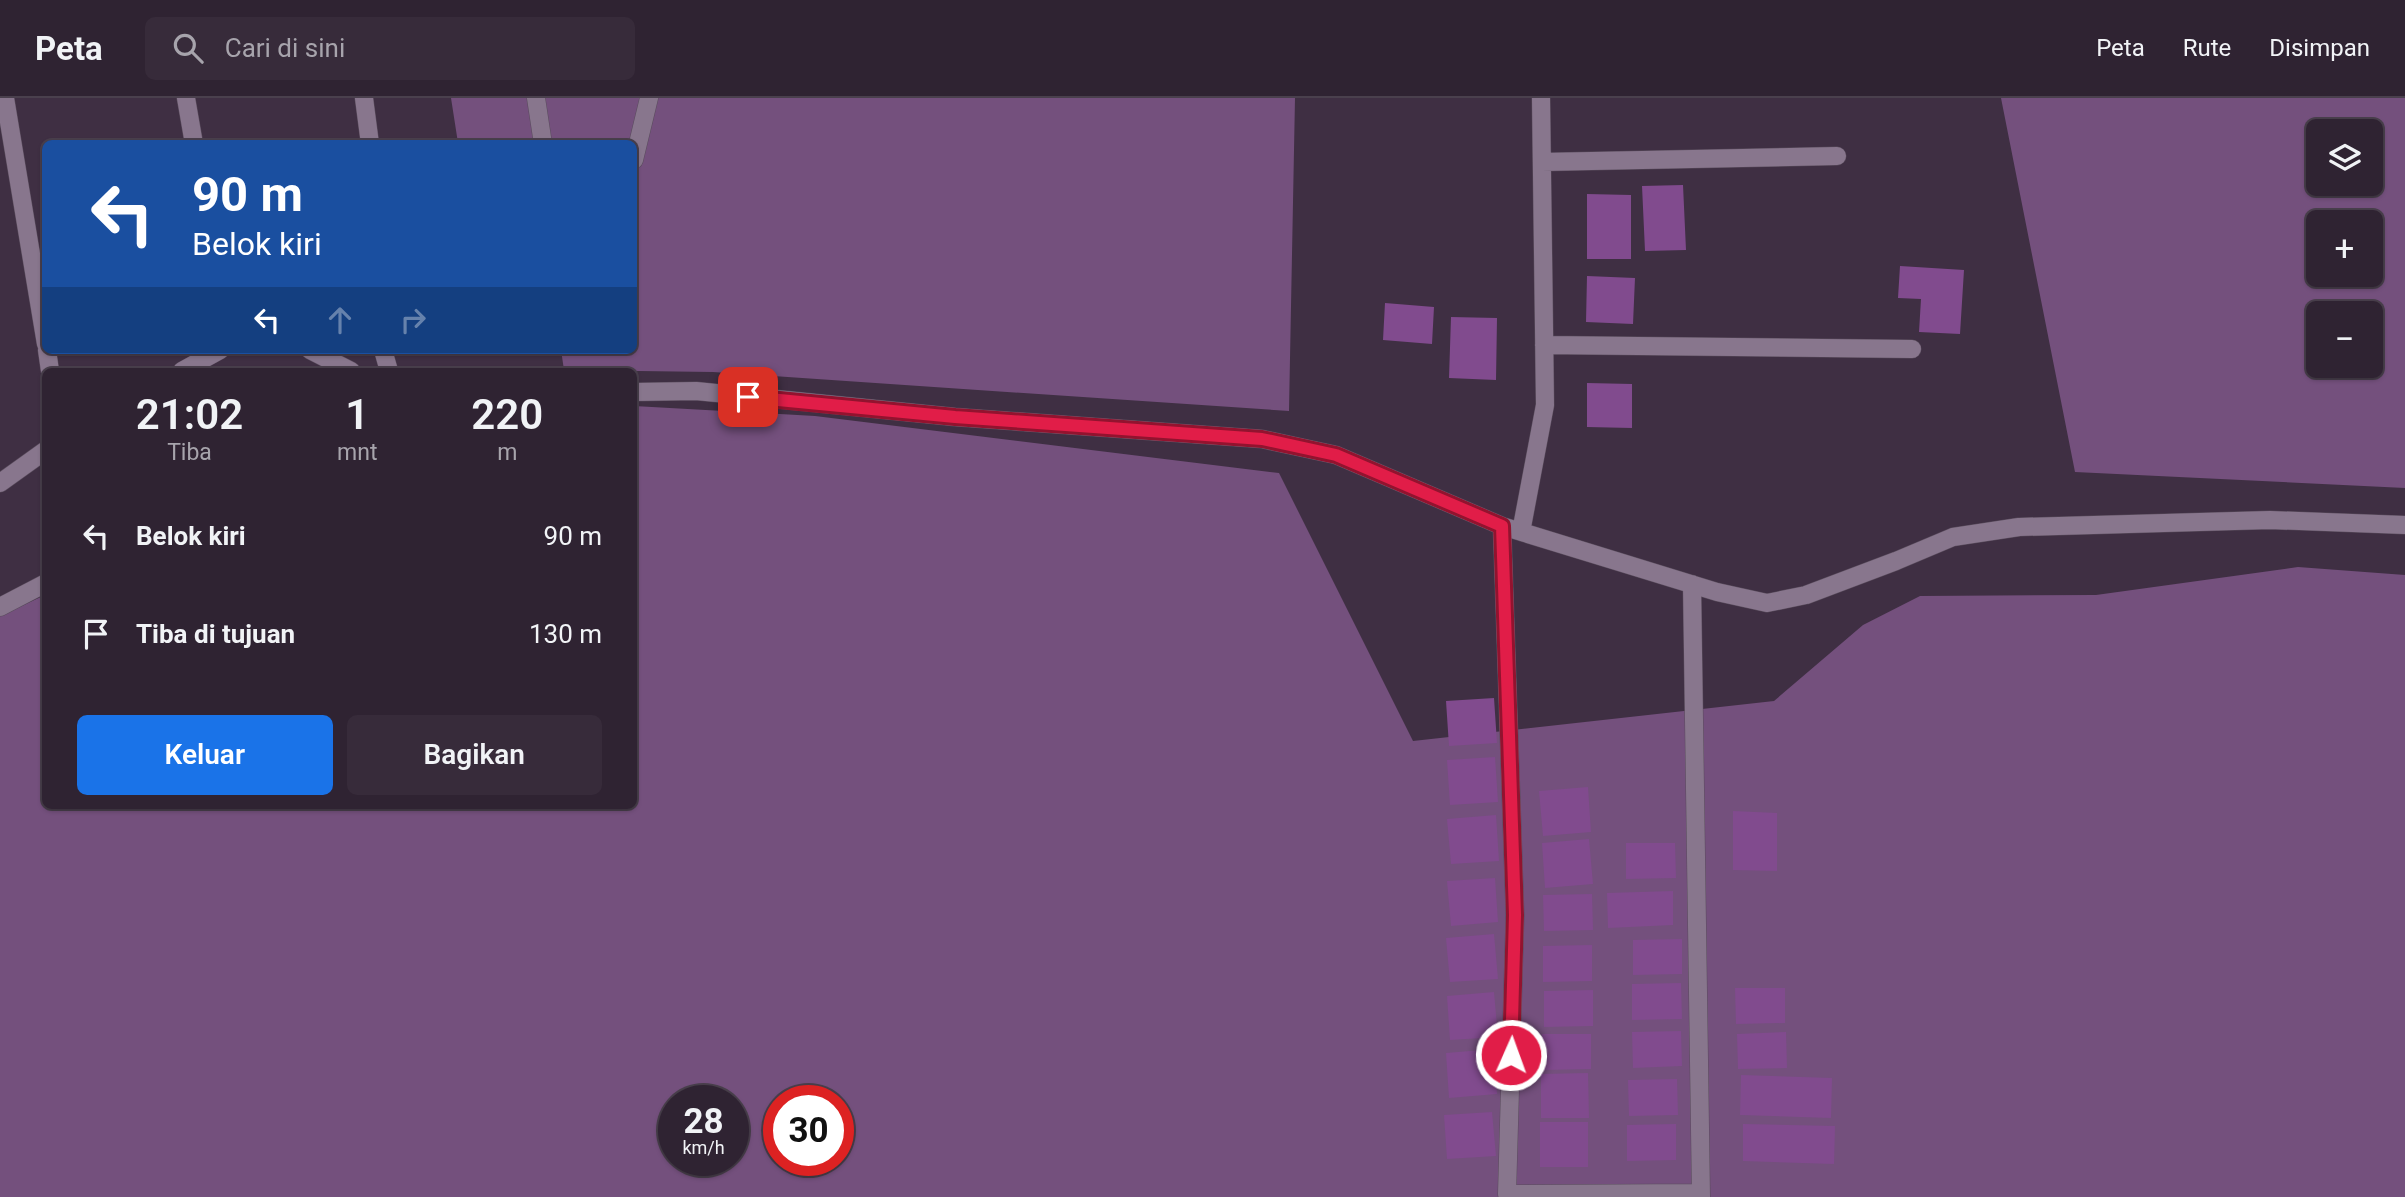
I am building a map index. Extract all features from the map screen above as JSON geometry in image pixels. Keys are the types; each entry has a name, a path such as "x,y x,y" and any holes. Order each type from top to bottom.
{"street":[{"path":"5,98 42,320"},
{"path":"186,98 193,140"},
{"path":"364,98 369,140"},
{"path":"536,98 541,140"},
{"path":"637,148 649,98"},
{"path":"1521,532 1545,405 1541,98"},
{"path":"1542,162 1837,156"},
{"path":"1544,345 1912,349"},
{"path":"187,368 213,354"},
{"path":"318,354 345,368"},
{"path":"637,392 696,391 955,417 1262,439 1336,455 1502,526 1717,592 1767,603 1805,595 1953,537 2019,527 2270,520 2405,525"},
{"path":"0,483 42,453"},
{"path":"1502,526 1515,915 1507,1194 1701,1195 1692,583"},
{"path":"0,607 42,585"}],"shaded area":[{"path":"451,98 1295,98 1289,411 713,372 564,368 562,354 637,354 637,140 458,140"},
{"path":"2001,98 2405,98 2405,488 2075,472"},
{"path":"637,406 815,416 1279,473 1413,741 1774,701 1863,625 1920,596 2096,595 2298,567 2405,575 2405,1197 0,1197 0,616 42,596 42,809 637,809"}],"building":[{"path":"1683,185 1686,250 1645,251 1642,186"},
{"path":"1587,194 1631,195 1631,259 1587,259"},
{"path":"1900,266 1964,270 1960,334 1919,332 1921,299 1898,298"},
{"path":"1587,276 1635,278 1633,324 1586,322"},
{"path":"1385,303 1434,307 1432,344 1383,340"},
{"path":"1451,317 1497,318 1496,380 1449,378"},
{"path":"1587,383 1632,384 1632,428 1587,427"},
{"path":"1494,698 1497,743 1449,746 1446,701"},
{"path":"1495,757 1498,802 1450,805 1447,760"},
{"path":"1588,787 1591,832 1543,836 1539,791"},
{"path":"1733,811 1777,813 1777,871 1733,870"},
{"path":"1496,815 1499,861 1451,864 1447,819"},
{"path":"1589,839 1593,884 1545,888 1542,843"},
{"path":"1626,843 1675,843 1676,878 1626,879"},
{"path":"1495,878 1498,922 1451,926 1447,881"},
{"path":"1673,891 1673,925 1608,928 1607,893"},
{"path":"1592,894 1593,930 1544,931 1543,895"},
{"path":"1494,934 1498,979 1450,982 1446,938"},
{"path":"1682,939 1682,974 1633,975 1633,940"},
{"path":"1592,945 1592,981 1543,982 1543,946"},
{"path":"1681,983 1682,1019 1632,1020 1632,984"},
{"path":"1735,988 1785,988 1785,1023 1736,1024"},
{"path":"1593,990 1593,1026 1544,1027 1544,991"},
{"path":"1494,992 1498,1037 1450,1040 1447,996"},
{"path":"1681,1031 1682,1066 1633,1068 1632,1032"},
{"path":"1786,1032 1787,1068 1738,1069 1737,1034"},
{"path":"1542,1034 1591,1034 1591,1069 1543,1070"},
{"path":"1494,1049 1497,1094 1449,1098 1446,1053"},
{"path":"1588,1073 1589,1118 1541,1118 1541,1074"},
{"path":"1741,1075 1832,1078 1831,1118 1740,1115"},
{"path":"1677,1079 1678,1115 1629,1116 1628,1080"},
{"path":"1492,1112 1496,1156 1447,1159 1444,1115"},
{"path":"1540,1122 1588,1122 1588,1167 1540,1167"},
{"path":"1676,1124 1676,1160 1627,1161 1627,1125"},
{"path":"1743,1124 1835,1126 1834,1164 1743,1161"}],"route":[{"path":"748,397 955,417 1262,439 1336,455 1502,526 1515,915 1511,1055"}]}
